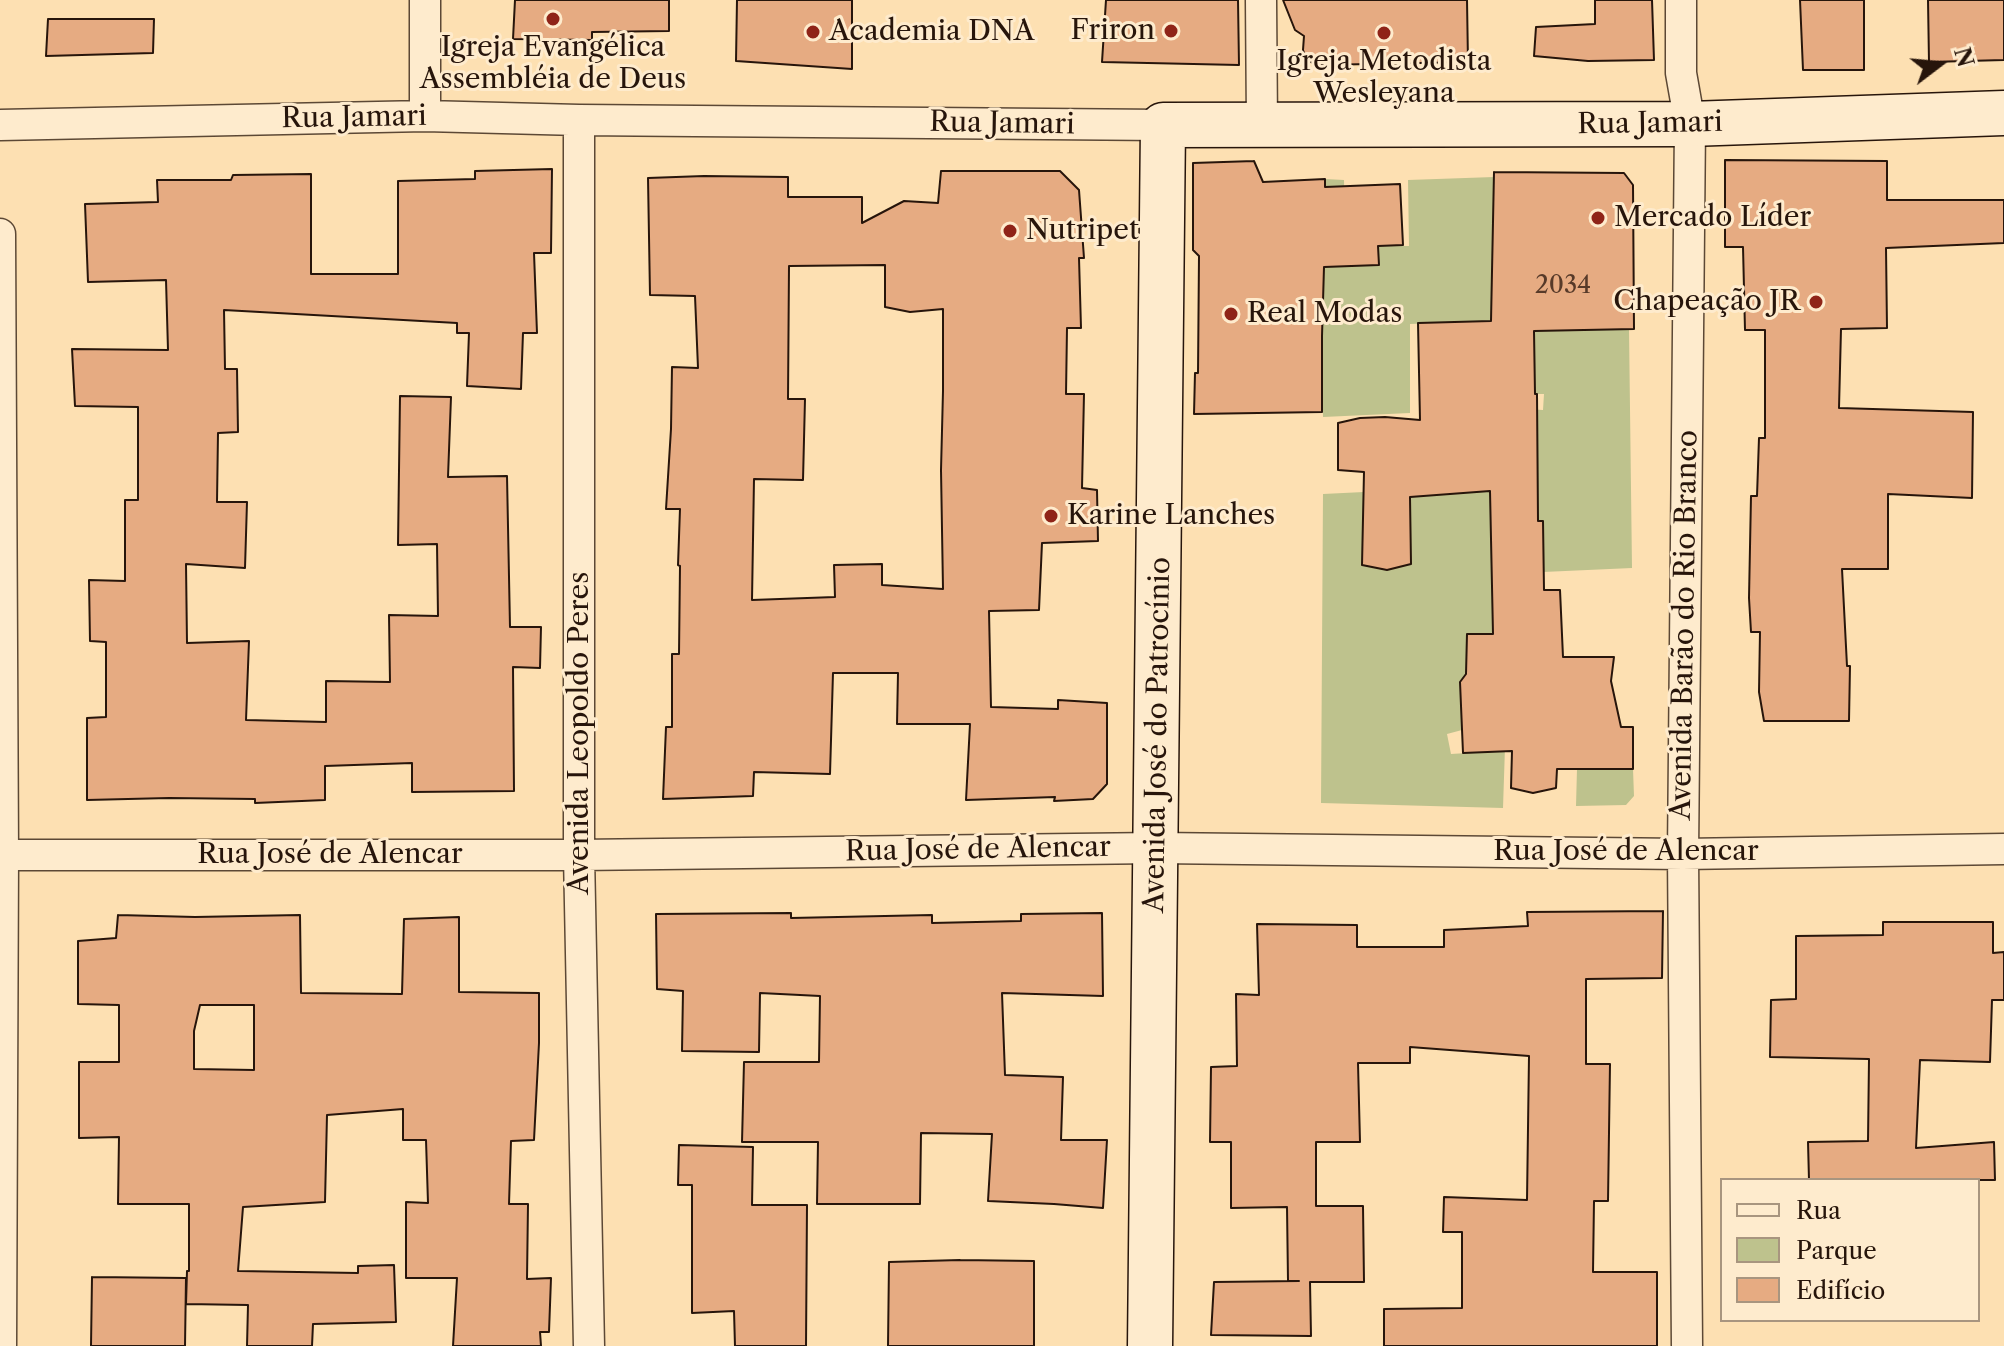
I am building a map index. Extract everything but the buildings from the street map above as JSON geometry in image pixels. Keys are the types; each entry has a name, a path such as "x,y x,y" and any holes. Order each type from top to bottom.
{"street":[{"path":"425,0 425,116"},
{"path":"1261,0 1262,125"},
{"name":"Avenida Barão do Rio Branco","path":"1681,0 1681,73 1690,124 1683,854 1687,1346"},
{"name":"Rua Jamari","path":"0,125 425,116 1163,125 1690,124 2004,113"},
{"name":"Avenida Leopoldo Peres","path":"579,120 579,855 589,1346"},
{"name":"Avenida José do Patrocínio","path":"1150,1346 1163,125"},
{"path":"0,234 1,1346"},
{"name":"Rua José de Alencar","path":"2,855 579,855 1157,848 1683,854 2004,849"}],"green space":[{"path":"1494,177 1491,321 1410,324 1410,413 1323,417 1325,179 1344,180 1346,266 1378,246 1409,246 1408,180"},
{"path":"1629,329 1632,568 1543,572 1543,522 1527,522 1538,490 1538,437 1525,409 1543,410 1544,394 1535,394 1535,375 1523,331"},
{"path":"1490,491 1493,634 1467,635 1462,730 1447,734 1451,754 1505,747 1503,808 1321,803 1323,494 1364,492 1411,563 1410,497"},
{"path":"1577,769 1633,769 1634,796 1626,805 1576,806"}],"place":[{"name":"Igreja Evangélica Assembléia de Deus","path":"553,19"},
{"name":"Friron","path":"1171,31"},
{"name":"Academia DNA","path":"813,32"},
{"name":"Igreja Metodista Wesleyana","path":"1384,33"},
{"name":"Mercado Líder","path":"1598,218"},
{"name":"Nutripet","path":"1010,231"},
{"name":"Chapeação JR","path":"1816,302"},
{"name":"Real Modas","path":"1231,314"},
{"name":"Karine Lanches","path":"1051,516"}]}
